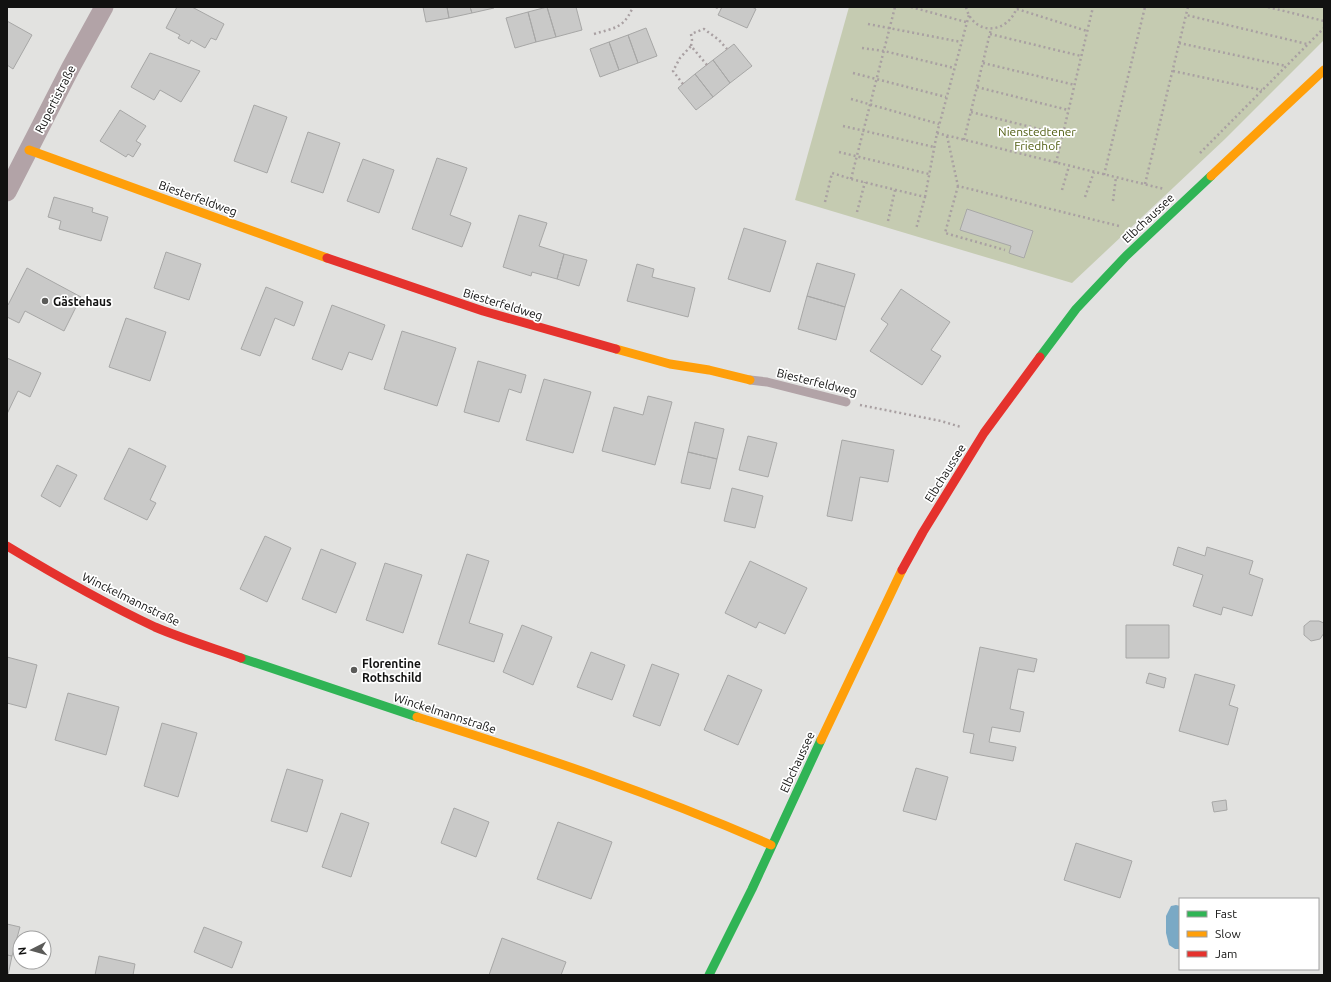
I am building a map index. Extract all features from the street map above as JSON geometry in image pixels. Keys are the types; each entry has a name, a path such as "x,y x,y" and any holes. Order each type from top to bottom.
{"street":[{"name":"Rupertistraße","path":"7,192 71,67 104,7"},
{"name":"Elbchaussee","path":"709,975 752,889 771,845 900,574 923,532 984,433 1076,309 1098,284 1142,240 1324,70"},
{"name":"Biesterfeldweg","path":"29,150 273,239 483,311 670,364 709,370 750,380"},
{"name":"Winckelmannstraße","path":"7,546 50,572 109,604 157,627 271,670 553,760 640,790 746,833 771,845"}],"lane":[{"name":"Biesterfeldweg","path":"750,380 768,382 846,402"}],"path":[{"path":"716,7 721,9"},
{"path":"851,179 895,7"},
{"path":"911,7 966,22"},
{"path":"966,7 969,15 978,25 991,29 1008,23 1013,17 1017,8 1088,31"},
{"path":"1056,163 1093,7"},
{"path":"1104,174 1145,7"},
{"path":"1145,184 1188,7"},
{"path":"1268,7 1324,21"},
{"path":"594,34 621,25 627,19 632,9"},
{"path":"916,229 925,197 939,124 969,15"},
{"path":"1186,15 1308,44"},
{"path":"868,24 961,42"},
{"path":"1197,156 1324,28"},
{"path":"683,84 673,71 680,58 691,46 692,40 690,34 704,29 719,40 727,49"},
{"path":"964,140 991,29"},
{"path":"990,34 1081,56"},
{"path":"1179,43 1287,66"},
{"path":"691,46 707,65"},
{"path":"862,48 884,51 954,68"},
{"path":"983,63 1074,85"},
{"path":"1173,71 1262,90"},
{"path":"853,73 946,98"},
{"path":"977,86 1068,110"},
{"path":"851,99 939,124"},
{"path":"971,112 1063,135"},
{"path":"843,126 934,147"},
{"path":"937,133 1164,189 1169,184"},
{"path":"947,136 958,186 945,233 1005,250"},
{"path":"839,152 929,174"},
{"path":"1062,190 1069,166"},
{"path":"1085,197 1094,172"},
{"path":"825,202 832,173 925,197"},
{"path":"1113,200 1116,177"},
{"path":"857,212 865,182"},
{"path":"958,186 1119,226"},
{"path":"888,221 895,190"},
{"name":"Biesterfeldweg","path":"846,402 941,421 984,433"}],"green space":[{"name":"Nienstedtener Friedhof","path":"849,7 1324,7 1324,40 1225,139 1072,283 795,200"}],"water":[{"path":"1171,906 1179,906 1179,949 1175,949 1169,945 1166,933 1166,916"}],"building":[{"path":"177,7 192,7 224,24 216,40 211,38 205,48 191,40 189,44 178,38 180,35 166,28"},
{"path":"423,7 447,7 449,18 426,22"},
{"path":"447,7 470,7 472,13 449,18"},
{"path":"470,7 494,7 494,8 472,13"},
{"path":"547,7 556,37 536,42 528,12"},
{"path":"547,7 576,7 582,30 556,37"},
{"path":"722,7 752,7 756,9 747,28 718,15"},
{"path":"528,12 536,42 515,48 506,18"},
{"path":"7,21 32,35 13,69 7,65"},
{"path":"646,28 657,56 638,63 628,35"},
{"path":"628,35 638,63 619,70 609,42"},
{"path":"609,42 619,70 600,77 590,49"},
{"path":"734,44 752,66 730,83 713,60"},
{"path":"150,53 200,71 181,102 160,90 154,100 131,87"},
{"path":"713,60 730,83 713,97 695,74"},
{"path":"695,74 713,97 696,110 678,88"},
{"path":"254,105 287,117 267,173 234,161"},
{"path":"120,110 146,126 136,141 141,144 133,157 128,154 126,157 100,141"},
{"path":"308,132 340,143 323,193 291,182"},
{"path":"437,158 467,168 450,215 471,223 462,247 412,229"},
{"path":"363,159 394,170 379,213 347,201"},
{"path":"54,197 93,208 92,212 108,217 101,241 59,229 61,221 48,217"},
{"path":"967,209 1033,231 1024,258 1009,253 1011,246 960,230"},
{"path":"519,215 547,223 539,246 564,254 557,279 532,272 531,276 503,267"},
{"path":"744,228 786,241 770,292 728,279"},
{"path":"166,252 201,264 189,300 154,288"},
{"path":"564,254 587,260 579,286 557,279"},
{"path":"817,263 855,274 845,307 807,296"},
{"path":"637,264 654,269 652,277 695,288 688,317 627,301"},
{"name":"Gästehaus","path":"27,268 81,297 64,331 25,311 19,323 7,317 7,305"},
{"path":"266,287 303,302 294,326 275,318 260,356 241,349"},
{"path":"901,289 950,322 931,350 941,356 922,385 870,351 888,324 881,319"},
{"path":"807,296 845,307 836,340 798,329"},
{"path":"332,305 385,325 372,360 349,352 342,370 312,359"},
{"path":"126,318 166,332 150,381 109,367"},
{"path":"402,331 456,348 437,406 384,389"},
{"path":"7,358 41,373 30,397 18,391 7,414"},
{"path":"478,361 526,375 521,393 509,389 499,422 464,412"},
{"path":"544,379 591,392 573,453 526,440"},
{"path":"648,396 672,402 655,465 602,451 614,407 643,415"},
{"path":"695,422 724,429 717,459 688,452"},
{"path":"748,436 777,443 768,477 739,470"},
{"path":"842,440 894,450 888,482 860,477 852,521 827,516"},
{"path":"129,448 166,466 150,500 156,503 147,520 104,499"},
{"path":"688,452 717,459 710,489 681,483"},
{"path":"57,465 77,475 60,507 41,496"},
{"path":"732,488 763,496 755,528 724,521"},
{"path":"265,536 291,548 267,602 240,589"},
{"path":"1178,547 1205,556 1207,547 1253,561 1249,574 1263,579 1252,616 1223,607 1221,615 1193,606 1203,575 1173,565"},
{"path":"321,549 356,563 336,613 302,599"},
{"path":"467,554 489,561 469,623 503,634 494,662 438,644"},
{"path":"750,561 807,588 785,634 759,622 756,628 725,613"},
{"path":"385,563 422,575 403,633 366,620"},
{"path":"1310,621 1319,621 1324,623 1324,633 1320,639 1311,641 1304,635 1304,626"},
{"path":"522,625 552,637 533,685 503,672"},
{"path":"1126,625 1169,625 1169,658 1126,658"},
{"path":"980,647 1037,659 1034,672 1018,669 1010,709 1024,712 1020,732 992,727 989,742 1016,747 1013,761 970,753 974,734 963,732"},
{"path":"591,652 625,665 612,700 577,687"},
{"path":"7,657 37,665 26,708 7,703"},
{"path":"652,664 679,674 660,726 633,716"},
{"path":"1149,673 1166,678 1164,688 1146,683"},
{"path":"1195,674 1235,685 1229,705 1238,708 1228,745 1179,731"},
{"path":"728,675 762,690 738,745 704,730"},
{"path":"68,693 119,707 106,755 55,740"},
{"path":"162,723 197,733 178,797 144,786"},
{"path":"916,768 948,777 936,820 903,811"},
{"path":"287,769 323,780 307,832 271,821"},
{"path":"1226,800 1227,810 1214,812 1212,802"},
{"path":"454,808 489,822 476,857 441,843"},
{"path":"341,813 369,823 351,877 322,867"},
{"path":"558,822 612,842 591,899 537,879"},
{"path":"1076,843 1132,861 1120,898 1064,880"},
{"path":"7,924 20,927 19,930 12,930 12,956 7,955"},
{"path":"204,927 242,942 232,968 194,952"},
{"path":"502,938 566,962 561,975 489,975"},
{"path":"7,955 12,956 7,975"},
{"path":"99,956 135,964 133,975 95,975"}],"traffic: fast":[{"path":"1040,357 1076,309 1126,256 1211,176"},
{"path":"241,658 417,717"},
{"path":"709,975 752,889 821,740"}],"traffic: slow":[{"path":"1211,176 1324,70"},
{"path":"29,150 327,258"},
{"path":"616,349 670,364 709,370 750,380"},
{"path":"821,740 902,570"},
{"path":"417,717 596,776 684,809 771,845"}],"traffic: jam":[{"path":"327,258 483,311 616,349"},
{"path":"902,570 923,532 984,433 1040,357"},
{"path":"7,546 43,568 155,627 241,658"}],"place":[{"name":"Gästehaus","path":"45,301"},
{"name":"Florentine Rothschild","path":"354,670"}]}
